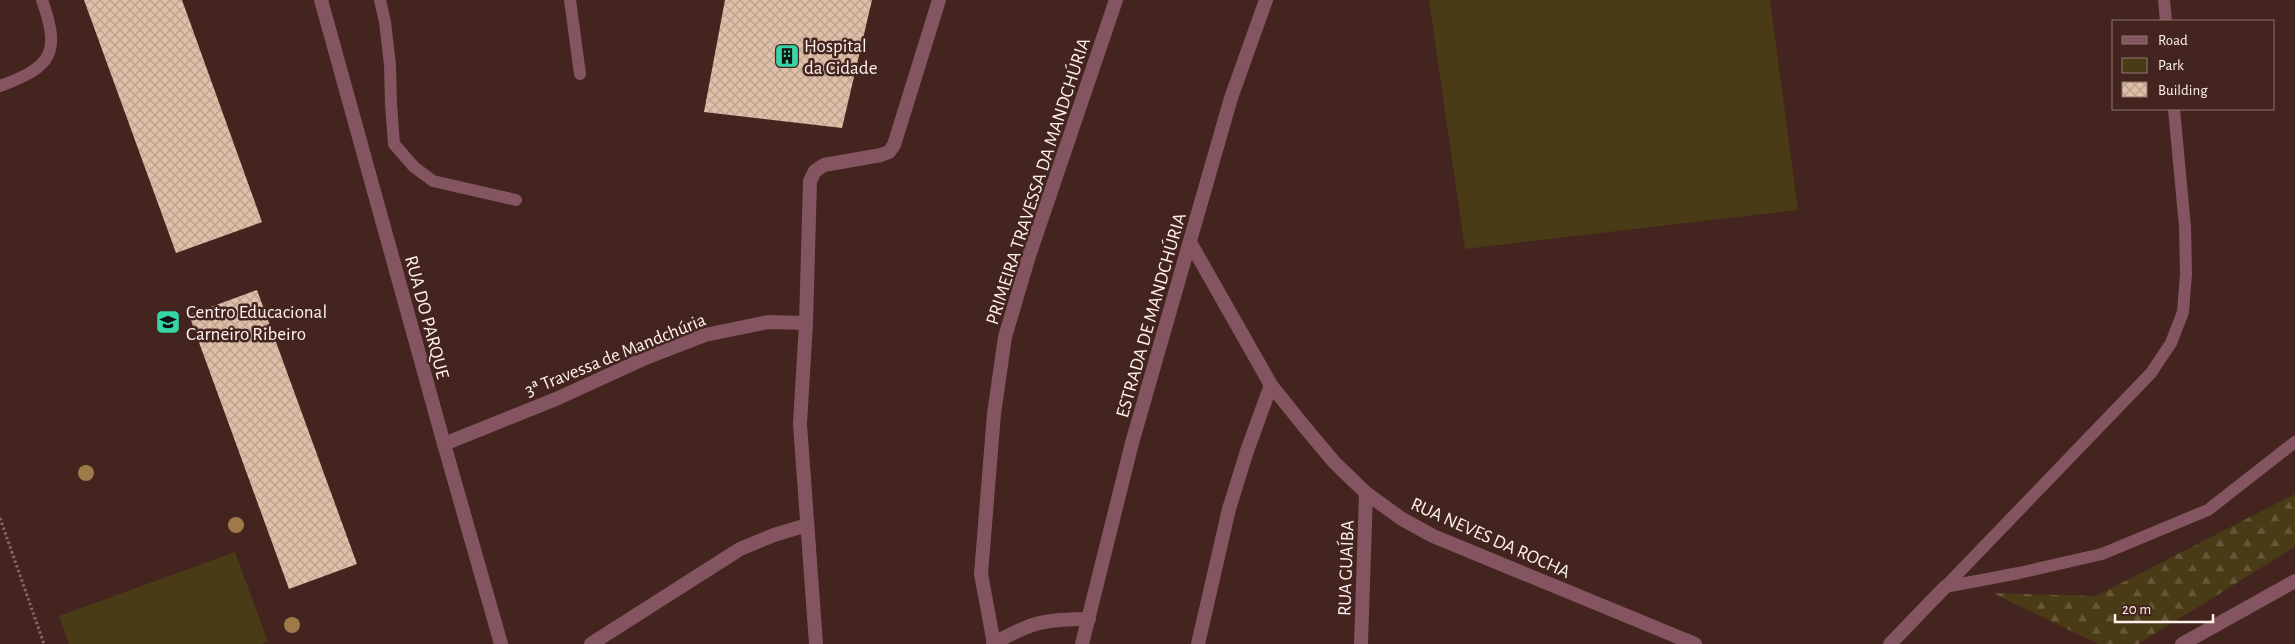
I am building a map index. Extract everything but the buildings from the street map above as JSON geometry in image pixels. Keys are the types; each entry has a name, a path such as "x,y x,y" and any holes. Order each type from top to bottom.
{"street":[{"name":"RUA DO PARQUE","path":"321,0 501,644"},
{"path":"816,644 800,424 806,323 810,181 815,171 824,165 881,155 889,152 894,145 939,0"},
{"name":"PRIMEIRA TRAVESSA DA MANDCHÚRIA","path":"994,644 981,574 992,432 1005,337 1029,256 1116,0"},
{"name":"ESTRADA DE MANDCHÚRIA","path":"1082,644 1132,443 1191,244 1231,98 1266,0"},
{"name":"RUA NEVES DA ROCHA","path":"1191,244 1271,385 1334,462 1366,493 1402,519 1433,536 1695,644"},
{"name":"3ª Travessa de Mandchúria","path":"444,444 556,399 648,357 705,335 768,322 806,323"},
{"path":"1198,644 1229,509 1247,451 1271,385"},
{"name":"RUA GUAÍBA","path":"1361,644 1366,493"},
{"path":"591,644 740,549 774,535 807,526"},
{"path":"2182,644 2295,581"},
{"path":"1890,644 1945,587"},
{"path":"994,644 1026,626 1056,619 1089,619"}],"lane":[{"path":"0,86 32,72 43,64 49,54 52,35 42,0"},
{"path":"380,0 385,22 390,65 394,144 414,167 433,181 516,200"},
{"path":"570,0 580,74"},
{"path":"2164,0 2166,20"},
{"path":"1945,587 2151,373 2171,343 2183,312 2186,274 2185,227 2174,110"},
{"path":"1945,587 2019,573 2102,554 2190,518 2208,510 2295,442"}],"path":[{"path":"0,518 44,644"}],"green space":[{"path":"1429,0 1770,0 1798,210 1465,249"},
{"path":"2295,494 2295,547 2138,644 2098,644 1993,593 2096,596"},
{"path":"235,552 268,642 261,644 69,644 59,616"}],"place":[{"name":"Hospital da Cidade","path":"787,56"},
{"name":"Centro Educacional Carneiro Ribeiro","path":"168,322"}]}
